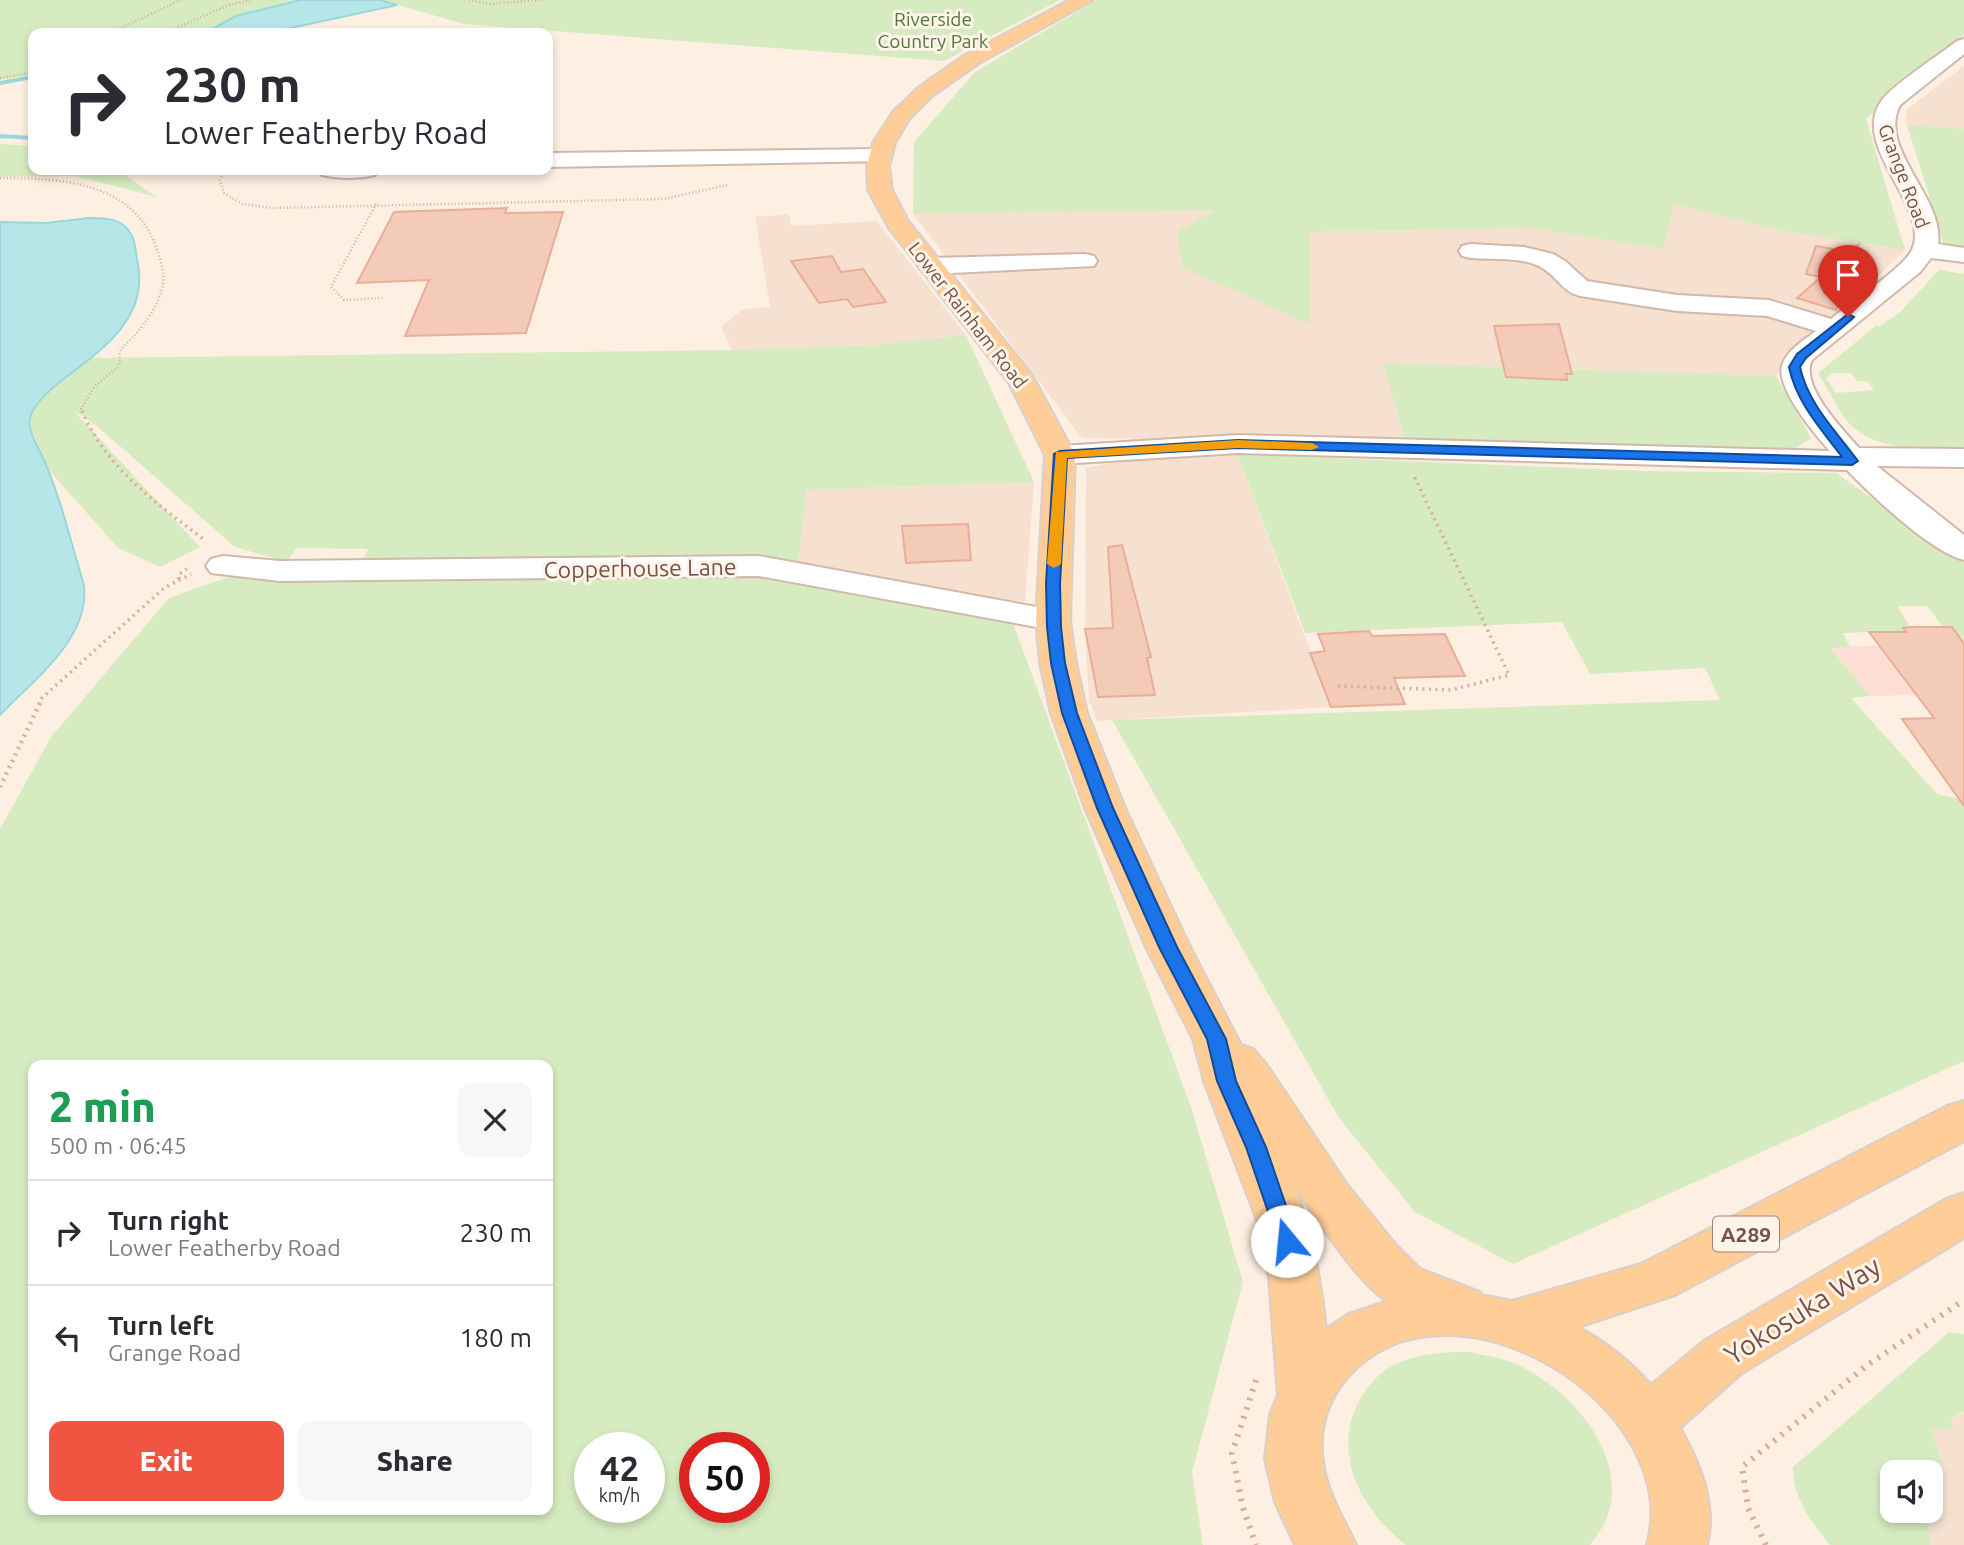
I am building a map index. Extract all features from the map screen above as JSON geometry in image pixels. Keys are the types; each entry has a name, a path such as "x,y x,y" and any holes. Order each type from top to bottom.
{"main road":[{"name":"Lower Rainham Road","path":"1084,0 984,53 934,85 900,116 884,142 880,156 879,183 885,202 897,223 1022,381 1060,454 1054,620 1058,663 1083,754 1168,947 1216,1039 1227,1081 1256,1147 1287,1241 1298,1297 1304,1393"},
{"name":"Lower Rainham Road","path":"1216,1039 1250,1076 1330,1200 1359,1240 1389,1272 1413,1289 1501,1319 1579,1353 1618,1383 1649,1421 1675,1476 1685,1541"},
{"name":"A289","path":"1501,1319 1657,1280 1964,1119"},
{"name":"Yokosuka Way","path":"1649,1421 1723,1357 1964,1213"},
{"path":"1316,1535 1295,1473 1294,1431 1304,1393 1332,1354 1375,1326 1427,1314 1501,1319"}],"street":[{"name":"Grange Road","path":"1964,45 1891,102 1884,109 1882,116 1886,134 1924,223 1927,239 1924,250 1911,267 1801,356 1796,363 1795,372 1811,408 1850,459 1882,489 1964,550"},
{"path":"553,160 880,156"},
{"path":"1924,250 1964,255"},
{"path":"1471,251 1529,257 1553,263 1567,281 1580,288 1677,303 1769,308 1835,328"},
{"path":"931,266 1085,261"},
{"path":"1060,454 1238,444 1850,459 1964,458"},
{"name":"Copperhouse Lane","path":"223,566 273,571 759,566 1054,620"}],"path":[{"path":"121,28 181,0"},
{"path":"176,28 229,5 251,0"},
{"path":"469,0 488,4 543,0"},
{"path":"0,78 28,73"},
{"path":"222,175 220,180 222,191 249,206 278,208 670,198 733,184"},
{"path":"0,178 44,180 94,187 147,222 164,278 156,303 144,324 120,352 122,360 119,368 96,385 81,409 87,426 130,481 216,549 223,566"},
{"path":"376,204 331,287 344,300 383,298"},
{"path":"1338,686 1451,690 1509,675 1401,450"},
{"path":"0,787 42,698 164,588 179,579"},
{"path":"1766,1545 1748,1508 1742,1467 1866,1366 1964,1300"},
{"path":"1232,1453 1243,1508 1256,1545"}],"shaded area":[{"path":"1964,66 1964,129 1907,125 1906,110"},
{"path":"1674,204 1783,231 1905,250 1776,376 1384,363 1406,442 1082,438 913,214 1218,210 1309,323 1309,232 1530,228 1664,249"},
{"path":"789,214 791,226 877,221 966,335 873,345 732,350 721,327 743,309 770,307 755,217"},
{"path":"1237,454 1331,707 1097,721 1089,701 1085,629 1086,468 1145,456"},
{"path":"1034,482 1025,602 798,566 805,490"},
{"path":"1964,644 1964,694 1870,696 1831,647"},
{"path":"1964,1412 1964,1545 1931,1545 1927,1523 1943,1523 1943,1460 1931,1428 1953,1430 1951,1419"}],"green space":[{"path":"0,0 301,0 236,16 214,28 28,28 28,76 0,80"},
{"name":"Riverside Country Park","path":"380,0 1060,0 944,61 553,31 553,28 464,24"},
{"path":"1097,0 1964,0 1964,35 1866,119 1905,250 1783,231 1674,204 1664,249 1530,228 1309,232 1309,324 1182,267 1177,232 1216,210 913,214 914,142 975,72"},
{"path":"1907,125 1964,129 1964,255 1947,254"},
{"path":"0,144 28,146 28,175 124,175 157,197 75,176 0,177"},
{"path":"89,218 114,220 128,230 137,251 140,276 137,300 130,316 92,358 732,350 873,345 966,335 1034,482 806,490 798,566 785,559 362,564 368,549 296,548 287,562 235,547 97,426 73,410 200,547 160,567 118,548 48,469 84,585 84,605 78,623 57,657 0,715 0,222 46,223"},
{"path":"1939,270 1964,274 1964,450 1907,448 1866,436 1844,417 1818,373 1877,325 1879,327 1900,312","holes":["1833,373 1850,373 1857,381 1868,382 1874,390 1836,393 1826,378"]},
{"path":"1383,363 1776,376 1811,438 1790,452 1406,442"},
{"path":"1237,454 1644,471 1836,473 1964,562 1964,645 1871,632 1843,633 1850,647 1831,648 1870,696 1851,698 1937,794 1964,800 1964,1061 1513,1264 1415,1212 1339,1118 1112,720 1720,700 1705,668 1590,674 1562,622 1305,633","holes":["1897,606 1927,606 1943,627 1952,627 1959,637 1911,628"]},
{"path":"752,575 1013,623 1192,1110 1243,1282 1192,1472 1203,1545 0,1545 0,829 51,737 169,598 231,576"},
{"path":"1949,1332 1964,1334 1964,1411 1951,1419 1953,1430 1931,1429 1942,1460 1880,1460 1880,1523 1927,1523 1931,1545 1830,1545 1799,1499 1793,1467"},
{"path":"1469,1352 1506,1360 1533,1373 1554,1388 1590,1426 1603,1449 1611,1473 1612,1497 1605,1522 1590,1545 1406,1545 1376,1516 1364,1499 1350,1461 1348,1442 1351,1421 1366,1390 1385,1371 1405,1360 1432,1354"}],"water":[{"path":"301,0 380,0 397,5 291,28 214,28 236,16"},
{"path":"89,218 118,222 131,234 138,265 139,285 135,304 116,335 41,400 34,408 29,423 65,521 84,585 84,605 78,623 57,657 0,715 0,222 46,223"}],"building":[{"path":"507,208 505,213 563,212 526,333 405,336 429,280 357,283 394,212"},
{"path":"1858,245 1836,310 1797,298 1821,277 1806,274 1816,246 1850,252"},
{"path":"832,256 841,272 863,269 886,302 853,307 847,299 819,303 791,261"},
{"path":"1559,324 1572,374 1566,374 1567,380 1506,377 1494,326"},
{"path":"968,524 971,560 906,563 902,526"},
{"path":"1122,545 1151,657 1147,658 1155,695 1098,697 1085,629 1113,628 1108,547"},
{"path":"1952,627 1964,644 1964,806 1902,719 1934,718 1869,632 1906,632 1903,628"},
{"path":"1369,631 1372,636 1445,634 1465,676 1394,678 1405,704 1331,707 1310,653 1325,651 1318,634"}],"waterway":[{"path":"0,83 28,78"},
{"path":"0,136 28,138"}],"slow traffic":[{"path":"1054,564 1060,454 1238,444 1312,447"}],"route":[{"path":"1287,1241 1256,1147 1227,1081 1216,1039 1168,947 1105,808 1069,713 1058,663 1054,627 1053,584 1060,454 1238,444 1852,461 1811,408 1795,372 1796,363 1801,356 1848,317"}]}
